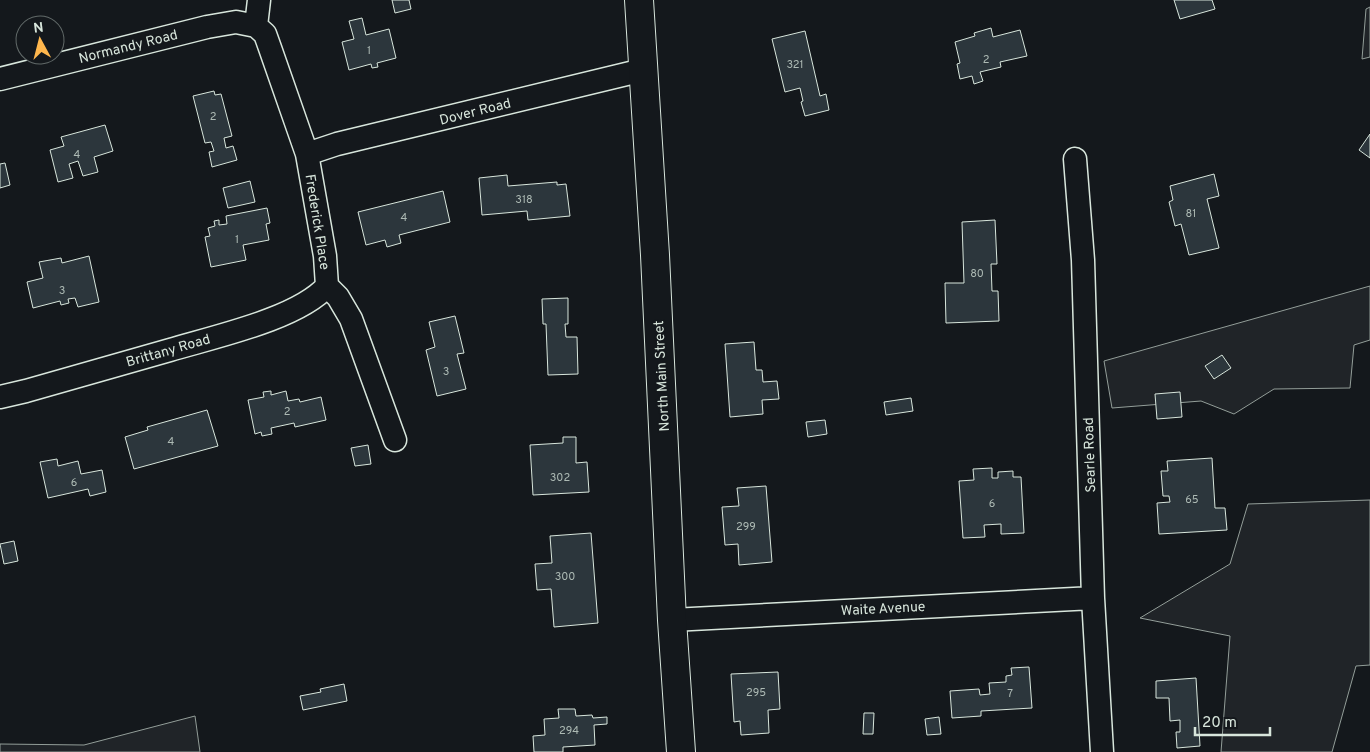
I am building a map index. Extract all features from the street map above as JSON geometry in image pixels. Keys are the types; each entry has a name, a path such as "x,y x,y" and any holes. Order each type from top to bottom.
{"street":[{"path":"256,26 259,0"},
{"name":"North Main Street","path":"639,0 655,255 672,620 681,752"},
{"name":"Normandy Road","path":"0,78 207,27 236,22 256,26"},
{"name":"Frederick Place","path":"256,26 265,34 268,41 307,154 325,256 327,286 338,296 351,319 395,440"},
{"name":"Dover Road","path":"307,154 360,138 643,70"},
{"name":"Searle Road","path":"1075,159 1083,260 1093,598 1102,752"},
{"name":"Brittany Road","path":"0,397 258,324 319,296 327,286"},
{"name":"Waite Avenue","path":"672,620 1093,598"}],"shaded area":[{"path":"1370,7 1370,57 1362,59 1366,9"},
{"path":"1370,286 1370,340 1354,345 1350,388 1274,389 1234,414 1201,401 1112,408 1104,361"},
{"path":"1370,500 1370,665 1356,666 1332,752 1221,752 1230,636 1140,618 1230,564 1248,504"},
{"path":"195,716 200,752 0,752 0,744 84,745"}],"building":[{"path":"392,0 409,0 411,9 395,13"},
{"path":"1174,0 1212,0 1215,9 1180,19"},
{"path":"362,18 366,35 389,29 396,58 377,63 378,67 372,68 371,64 349,70 342,42 354,39 349,21"},
{"path":"991,28 993,37 1020,30 1027,56 1000,62 1001,67 980,72 983,81 974,84 972,76 960,79 957,64 960,63 955,42 975,36 974,33"},
{"path":"805,31 820,96 826,94 829,110 805,116 800,88 785,92 772,39"},
{"path":"214,91 215,95 221,94 232,136 224,138 226,148 233,146 237,160 212,167 209,152 214,151 211,142 205,143 193,96"},
{"path":"105,125 113,151 94,157 98,172 83,176 78,161 69,164 73,178 58,182 50,150 64,146 61,137"},
{"path":"1370,134 1370,158 1359,150"},
{"path":"5,163 10,185 0,188 0,164"},
{"path":"1214,174 1219,196 1207,199 1219,248 1189,255 1181,224 1175,226 1169,202 1173,200 1170,186"},
{"path":"507,175 508,186 557,182 557,185 566,184 570,216 528,220 527,211 482,215 479,178"},
{"path":"250,181 255,202 228,208 223,188"},
{"path":"443,191 450,222 399,235 401,243 387,247 385,240 366,245 358,212"},
{"path":"267,208 270,223 266,224 269,240 243,245 246,260 211,267 205,237 210,236 208,228 215,226 214,221 219,220 219,225 227,224 226,216"},
{"path":"995,220 997,264 991,264 992,291 998,291 999,321 946,323 945,283 964,283 962,222"},
{"path":"89,256 99,302 78,307 75,298 68,299 69,303 61,305 60,301 33,308 27,282 43,278 39,262 61,258 62,263"},
{"path":"568,298 568,324 565,324 566,337 577,337 578,374 548,375 546,324 543,324 542,299"},
{"path":"455,316 464,353 457,354 466,389 437,396 426,350 435,347 429,322"},
{"path":"754,342 756,370 762,370 763,382 777,381 779,399 762,400 763,414 730,417 725,344"},
{"path":"1222,355 1231,368 1214,379 1205,366"},
{"path":"271,391 271,395 286,391 288,401 299,399 300,402 321,397 326,420 295,427 294,423 271,428 272,434 262,436 261,432 255,434 248,400 264,397 263,392"},
{"path":"1180,392 1182,417 1157,419 1155,394"},
{"path":"911,398 913,411 886,415 884,402"},
{"path":"207,410 218,446 134,469 125,437 148,430 147,427"},
{"path":"825,420 827,434 808,437 806,422"},
{"path":"563,437 576,437 576,463 587,462 589,492 533,495 530,445 563,443"},
{"path":"368,445 371,464 355,466 351,448"},
{"path":"1212,458 1215,508 1225,508 1227,530 1159,534 1157,503 1170,502 1169,496 1163,496 1161,471 1168,471 1167,461"},
{"path":"57,459 58,466 78,461 81,474 102,470 106,492 90,496 88,489 48,498 40,462"},
{"path":"992,468 992,478 998,478 998,472 1013,471 1013,477 1021,477 1024,533 1001,534 1001,524 984,525 985,537 963,538 959,481 974,480 973,469"},
{"path":"766,486 772,562 739,565 738,544 725,545 722,507 739,506 737,488"},
{"path":"591,533 598,623 554,627 551,589 537,590 535,564 552,563 550,536"},
{"path":"14,541 18,561 4,564 0,544"},
{"path":"1029,667 1032,708 981,711 981,716 952,718 950,691 979,689 980,695 990,694 989,683 1006,682 1006,676 1012,675 1011,668"},
{"path":"778,672 780,709 768,710 769,733 741,735 740,721 734,722 731,674"},
{"path":"1196,678 1200,746 1177,748 1176,732 1180,732 1180,720 1170,721 1169,698 1156,698 1156,681"},
{"path":"344,684 347,701 303,710 300,696 321,692 320,689"},
{"path":"558,709 575,709 576,716 592,715 593,718 607,717 607,724 594,725 595,745 563,747 563,752 534,752 533,736 545,735 544,719 559,718"},
{"path":"864,713 874,713 873,734 863,734"},
{"path":"939,717 941,734 927,735 925,719"}]}
